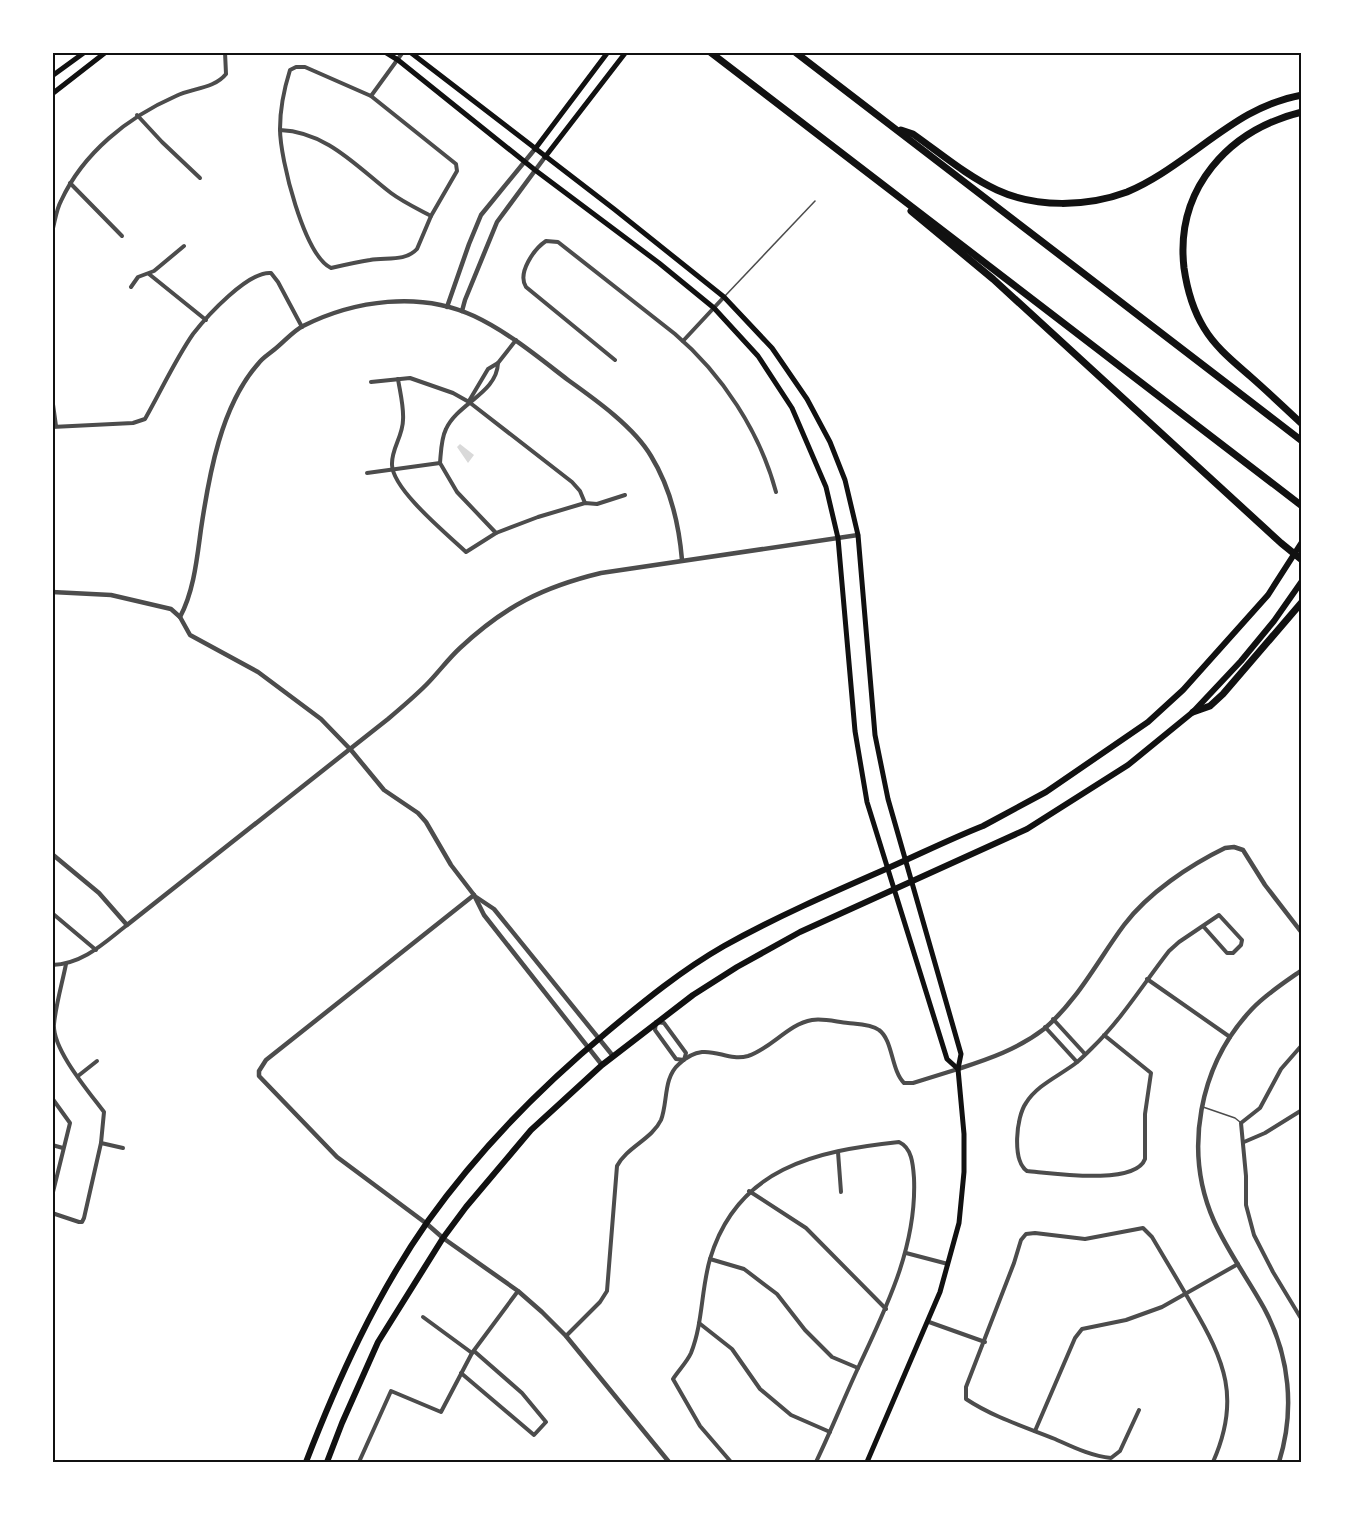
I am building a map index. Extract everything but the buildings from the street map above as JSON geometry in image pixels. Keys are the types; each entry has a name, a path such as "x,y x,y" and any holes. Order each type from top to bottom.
{"highway":[{"path":"710,52 1302,506"},
{"path":"795,52 1302,441"},
{"path":"893,127 913,134 980,180 1008,194 1038,201 1077,202 1111,197 1140,186 1159,176 1251,112 1268,104 1302,95"},
{"path":"1302,112 1254,130 1226,151 1212,167 1199,184 1187,217 1183,258 1188,290 1204,328 1219,348 1302,424"},
{"path":"901,197 907,207 993,279 1295,551 1302,560"},
{"path":"1193,712 1210,706 1223,694 1302,602"}],"main road":[{"path":"52,76 85,52"},
{"path":"385,52 714,308 758,356 792,408 825,487 838,538 855,731 867,802 948,1059 958,1069"},
{"path":"410,52 724,297 772,348 807,399 830,442 846,480 858,535 875,735 888,799 961,1054 958,1069 964,1134 964,1172 959,1222 949,1264 929,1322 867,1462"},
{"path":"535,149 608,52"},
{"path":"545,157 626,52"},
{"path":"52,94 105,53"},
{"path":"306,1462 354,1348 398,1269 427,1224 450,1192 535,1097 589,1047 675,978 724,946 800,906 983,826 1046,792 1148,722 1183,690 1260,604 1302,542"},
{"path":"327,1462 378,1342 443,1238 531,1130 602,1065 693,995 737,967 801,932 1027,829 1128,765 1193,712 1241,661 1274,621 1302,581"}],"street":[{"path":"52,232 60,203 70,183 85,163 138,115 177,95 220,81 226,74 225,52"},
{"path":"371,96 403,52"},
{"path":"305,67 371,96 456,164 457,171 413,253 403,257 371,259 331,268 321,261 302,224 292,195 280,130 285,86 290,70 305,67"},
{"path":"138,115 162,142 200,178"},
{"path":"280,130 296,131 313,136 338,149 393,194 431,216"},
{"path":"447,307 481,215 535,149"},
{"path":"462,311 497,222 545,157"},
{"path":"70,183 122,236"},
{"path":"615,360 522,282 522,274 540,244 546,240 558,242 683,340 739,408 762,454 776,492"},
{"path":"131,286 138,277 149,274 184,246"},
{"path":"52,397 54,427 133,423 145,419 193,335 239,287 265,273 271,273 278,282 302,327"},
{"path":"149,274 206,320"},
{"path":"683,340 724,297"},
{"path":"180,617 185,607 197,558 203,513 224,424 238,391 258,363 302,327 357,305 409,301 462,311 516,340 586,393 632,432 651,454 663,477 680,530 682,560"},
{"path":"469,402 488,369 498,363 516,340"},
{"path":"496,534 457,492 440,463 446,430 453,418 484,391 498,374 498,363"},
{"path":"371,382 410,378 424,381 469,402 572,482 580,491 585,503"},
{"path":"398,379 403,420 401,434 393,454 393,469 398,484 465,552 496,534 538,517 585,503 597,504 626,495"},
{"path":"367,473 440,463"},
{"path":"52,965 66,964 96,950 408,703 458,650 483,628 534,594 565,582 601,573 858,535"},
{"path":"52,592 130,598 171,609 180,617 190,635 258,672 321,719 351,750 384,790 418,813 426,822 451,865 474,895 484,915 602,1065"},
{"path":"566,1336 600,1302 607,1291 617,1166 627,1152 658,1124 663,1113 672,1072 677,1065 693,1054 709,1052 748,1056 802,1024 818,1019 867,1025 879,1030 885,1037 898,1078 904,1083 914,1083 1011,1050 1046,1027 1075,997 1124,926 1145,901 1178,876 1217,852 1234,847 1243,850 1265,885 1302,933"},
{"path":"52,854 99,893 127,925"},
{"path":"474,895 494,909 613,1056"},
{"path":"474,895 266,1060 259,1071 259,1076 337,1157 443,1238 518,1291 566,1336 669,1462"},
{"path":"52,913 96,950"},
{"path":"1104,1035 1151,1073 1145,1114 1143,1164 1138,1168 1091,1177 1027,1171 1021,1167 1018,1160 1018,1126 1025,1104 1031,1095 1077,1062 1104,1035 1169,951 1179,942 1219,915 1242,940 1241,945 1233,953 1227,953 1203,926"},
{"path":"52,1214 82,1222 101,1143 104,1112 59,1045 54,1026 66,964"},
{"path":"1280,1462 1287,1432 1289,1403 1288,1379 1283,1354 1270,1319 1214,1221 1202,1184 1198,1151 1202,1106 1207,1084 1230,1037 1252,1009 1302,970"},
{"path":"1147,979 1230,1037"},
{"path":"1053,1019 1085,1054"},
{"path":"656,1022 664,1023 686,1053 684,1060 676,1059 655,1030 656,1022"},
{"path":"1046,1027 1077,1062"},
{"path":"1302,1045 1281,1068 1260,1108 1241,1123 1244,1142 1246,1205 1254,1235 1302,1320"},
{"path":"78,1076 98,1061"},
{"path":"52,1098 70,1122 52,1196"},
{"path":"1244,1142 1265,1133 1302,1110"},
{"path":"101,1143 123,1148"},
{"path":"731,1462 700,1426 672,1379 690,1355 699,1323 710,1259 728,1217 749,1191 774,1173 838,1152 899,1143 905,1145 909,1150 914,1171 915,1197 906,1253 886,1309 816,1462"},
{"path":"52,1145 63,1148"},
{"path":"838,1152 841,1192"},
{"path":"749,1191 806,1228 886,1309"},
{"path":"1139,1410 1120,1451 1111,1458 1099,1457 1035,1431 979,1408 966,1399 966,1388 1021,1240 1026,1234 1085,1239 1118,1235 1143,1228 1152,1237 1211,1336 1226,1374 1228,1396 1226,1417 1213,1462"},
{"path":"906,1253 949,1264"},
{"path":"710,1259 744,1269 777,1294 805,1330 832,1357 858,1368"},
{"path":"1035,1431 1074,1338 1082,1329 1126,1320 1162,1307 1238,1264"},
{"path":"359,1462 391,1391 441,1412 473,1352 518,1291"},
{"path":"423,1317 473,1352 522,1393 546,1422 534,1435 461,1373"},
{"path":"929,1322 985,1342"},
{"path":"699,1323 732,1350 760,1389 790,1415 830,1432"}],"lane":[{"path":"724,297 815,201"},
{"path":"1202,1106 1235,1118 1241,1123"}],"shaded area":[{"path":"460,444 474,455 468,463 457,447"}]}
